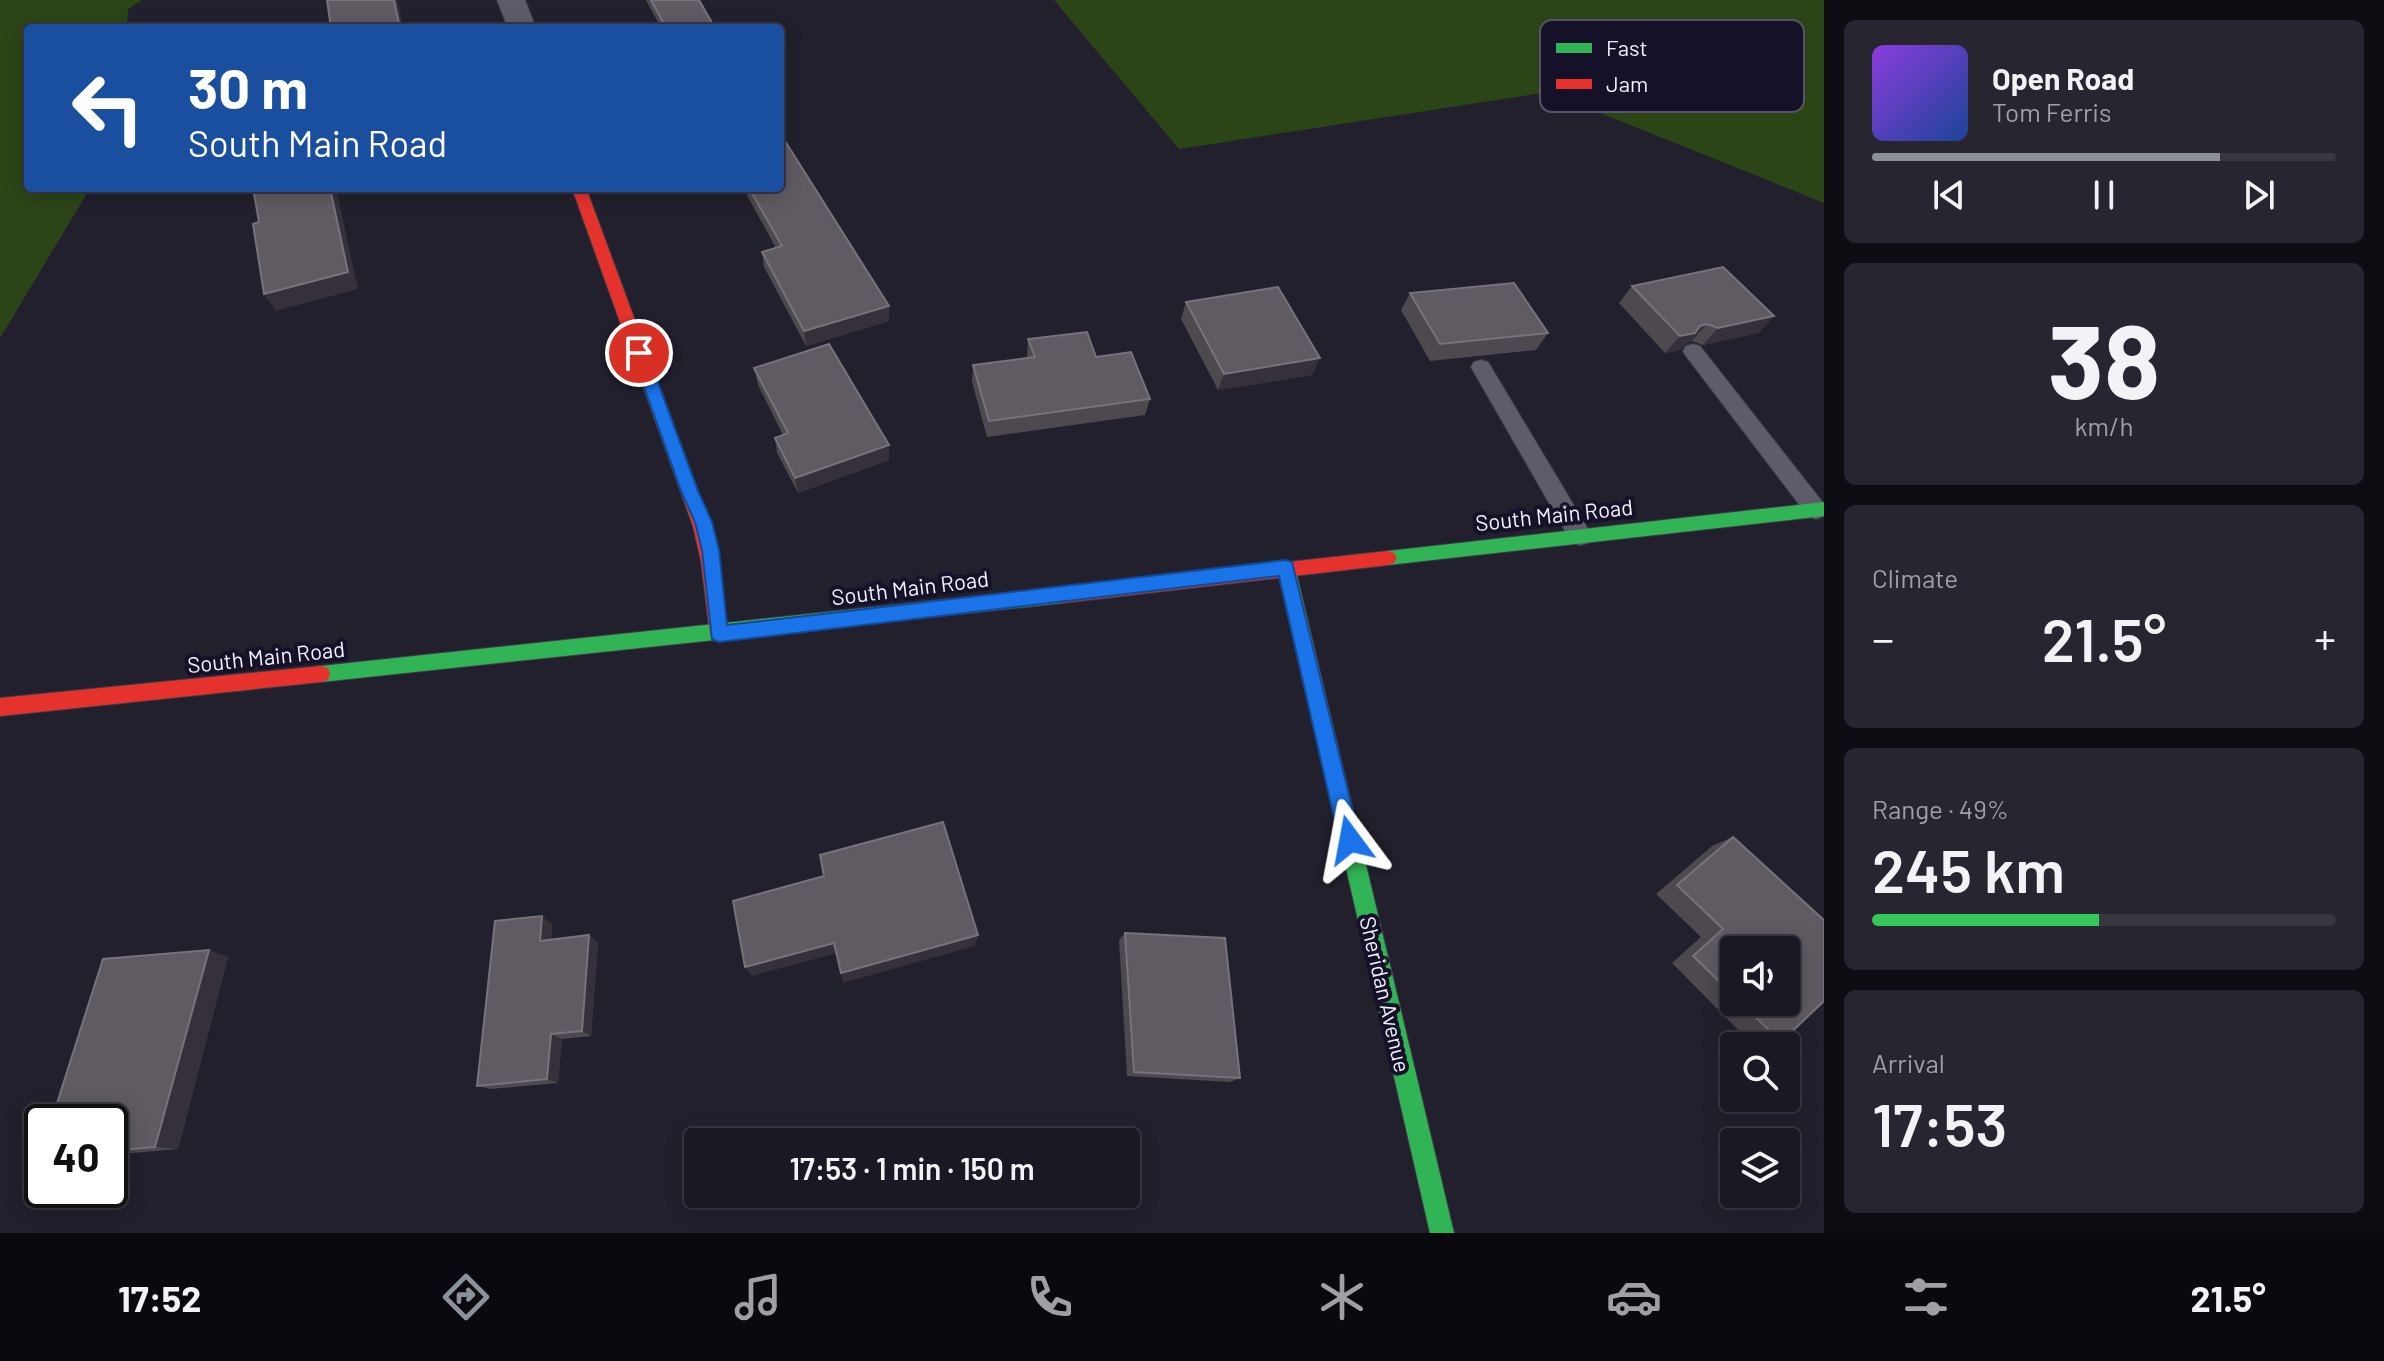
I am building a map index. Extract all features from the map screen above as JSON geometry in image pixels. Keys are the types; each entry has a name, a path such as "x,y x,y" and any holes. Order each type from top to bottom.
{"main road":[{"path":"580,192 689,491 704,522 719,634"},
{"name":"South Main Road","path":"0,707 719,634 1820,509"},
{"name":"Sheridan Avenue","path":"1286,568 1442,1233"}],"street":[{"path":"511,0 520,24"}],"lane":[{"path":"1693,351 1820,509"},
{"path":"1481,367 1580,536"}],"green space":[{"path":"0,0 142,0 128,9 127,24 24,24 24,192 88,192 0,338"},
{"path":"1054,0 1824,0 1824,203 1598,112 1804,112 1804,20 1540,20 1540,93 1179,149"}],"building":[{"path":"327,0 394,0 399,24 330,24"},
{"path":"651,0 699,0 713,24 664,24"},
{"path":"784,139 889,306 804,331 762,252 782,246 751,192 784,192"},
{"path":"254,192 331,192 348,272 264,294 253,224 259,222"},
{"path":"1723,267 1774,316 1718,328 1707,324 1700,326 1695,333 1680,336 1632,286"},
{"path":"1514,283 1548,333 1440,344 1410,293"},
{"path":"1278,287 1320,358 1224,374 1186,302"},
{"path":"1087,332 1096,357 1131,352 1150,399 989,421 973,365 1035,357 1028,339"},
{"path":"829,344 889,445 795,478 775,438 788,433 754,368"},
{"path":"943,822 978,935 841,973 834,943 745,967 733,901 824,876 820,855"},
{"path":"1733,837 1824,920 1824,1001 1791,1032 1771,1032 1754,1016 1800,1016 1800,936 1720,936 1720,982 1693,956 1723,929 1677,885"},
{"path":"542,916 540,941 589,935 582,1031 551,1034 547,1079 477,1086 495,921"},
{"path":"1125,933 1225,938 1240,1078 1134,1072"},
{"path":"209,950 155,1147 128,1149 128,1104 57,1104 103,959"}],"traffic: fast":[{"path":"1388,558 1824,509"},
{"path":"1286,568 1442,1233"},
{"path":"321,674 1062,595"}],"traffic: jam":[{"path":"580,192 702,526 710,561 719,634"},
{"path":"1062,595 1388,558"},
{"path":"0,707 321,674"}],"route":[{"path":"639,353 689,491 704,522 719,634 1286,568 1350,840"}]}
